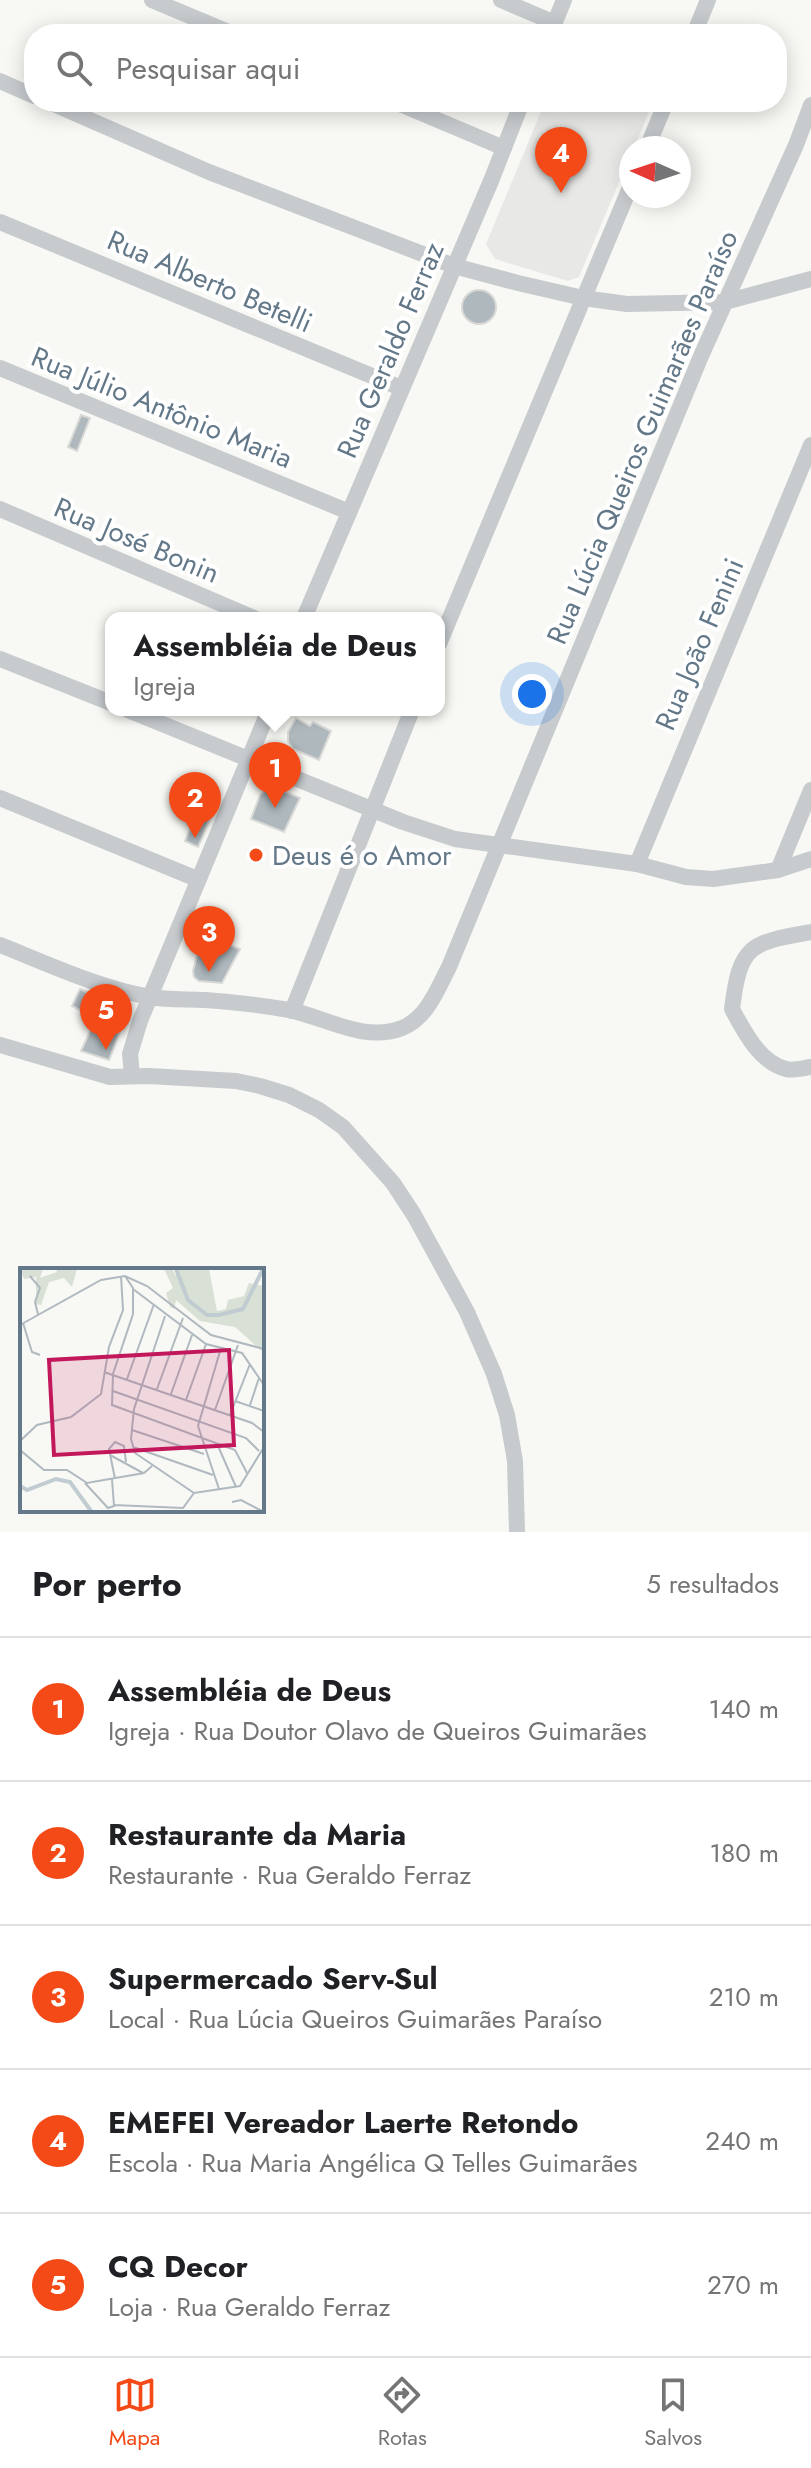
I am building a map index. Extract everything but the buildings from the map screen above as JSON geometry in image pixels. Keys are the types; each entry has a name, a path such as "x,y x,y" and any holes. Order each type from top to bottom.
{"street":[{"path":"152,0 209,24"},
{"path":"501,0 545,24"},
{"path":"554,24 564,0"},
{"path":"698,24 708,0"},
{"path":"0,81 24,92"},
{"name":"Rua Lúcia Queiros Guimarães Paraíso","path":"0,945 66,971 150,997 231,1002 292,1011 372,1032 400,1029 416,1020 432,1001 449,967 725,302 804,143 811,105"},
{"path":"72,112 209,172 454,266 583,298 627,304 725,302 811,279"},
{"path":"419,112 504,148"},
{"name":"Rua Geraldo Ferraz","path":"307,612 518,112"},
{"path":"652,136 662,112"},
{"path":"445,630 621,208"},
{"name":"Rua Alberto Betelli","path":"0,222 401,388"},
{"name":"Rua Júlio Antônio Maria","path":"0,368 349,512"},
{"name":"Rua João Fenini","path":"637,864 811,445"},
{"name":"Rua José Bonin","path":"0,509 240,612"},
{"path":"0,659 105,701"},
{"path":"143,716 370,809 455,839 637,864 686,877 713,879 778,870 811,859"},
{"path":"132,1076 130,1054 150,997 267,716"},
{"path":"292,1011 409,716"},
{"path":"778,870 811,790"},
{"path":"0,798 197,879"},
{"path":"811,932 766,940 743,958 732,1009 765,1058 786,1069 811,1067"},
{"path":"0,1045 110,1077 236,1081 289,1095 343,1127 393,1183 414,1215 467,1312 494,1374 507,1415 515,1461 517,1532"}],"shaded area":[{"path":"541,112 649,112 639,136 619,136 619,182 579,277 568,281 495,259 486,244"}],"place":[{"name":"EMEFEI Vereador Laerte Retondo","path":"561,193"},
{"name":"Assembléia de Deus","path":"275,808"},
{"name":"Restaurante da Maria","path":"195,838"},
{"name":"Deus é o Amor","path":"256,855"},
{"name":"Supermercado Serv-Sul","path":"209,972"},
{"name":"CQ Decor","path":"106,1050"}]}
